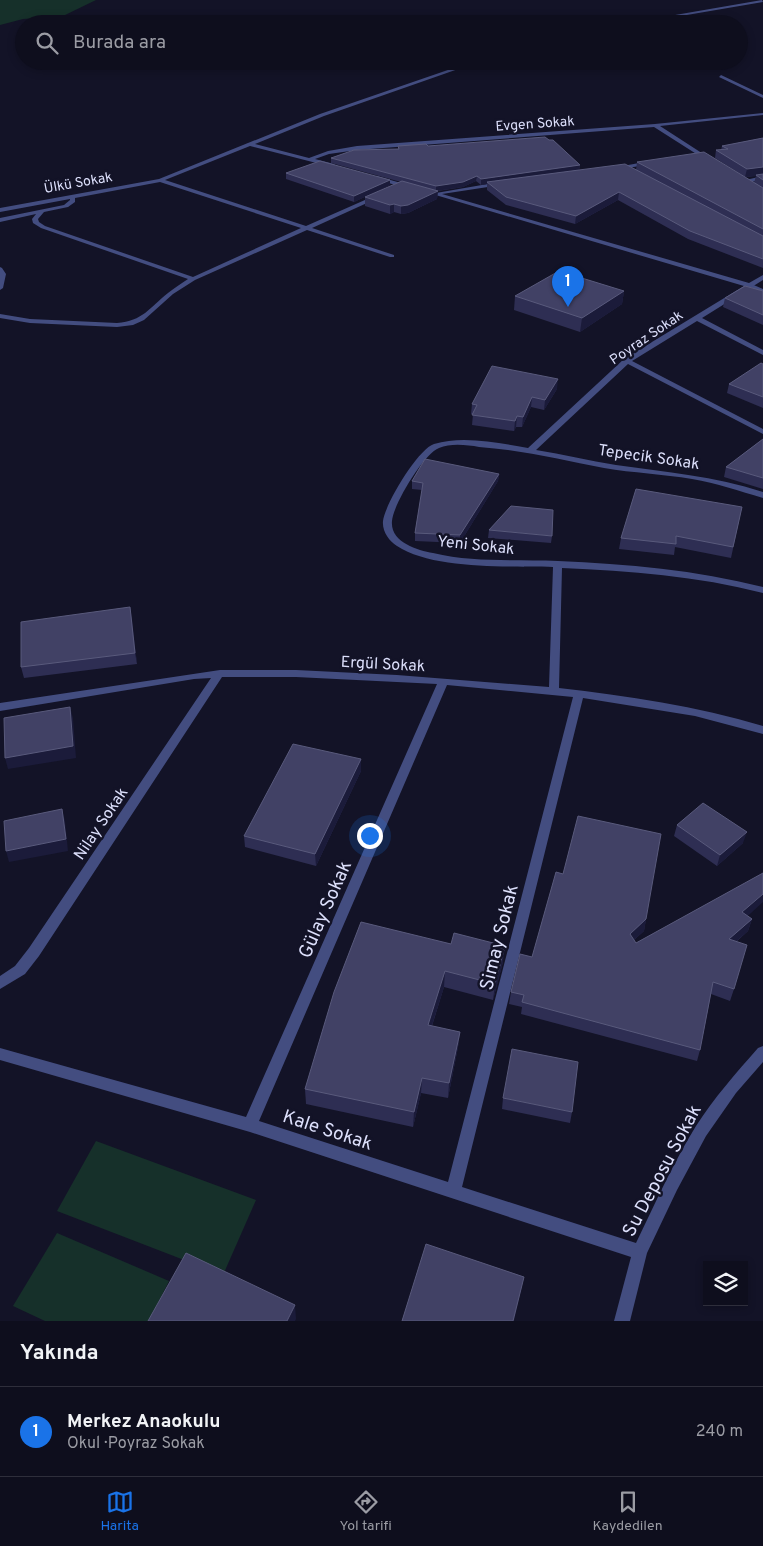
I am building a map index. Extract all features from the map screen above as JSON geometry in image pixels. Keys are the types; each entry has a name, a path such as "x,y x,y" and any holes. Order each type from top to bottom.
{"street":[{"path":"679,15 763,1"},
{"name":"Ülkü Sokak","path":"0,210 160,180 322,115 453,70"},
{"path":"721,76 763,97"},
{"name":"Evgen Sokak","path":"310,159 328,153 366,147 655,125 763,114"},
{"path":"655,125 712,161"},
{"path":"250,144 338,167"},
{"path":"694,158 703,156"},
{"path":"604,169 659,162"},
{"path":"623,167 632,171"},
{"path":"736,176 751,185"},
{"path":"374,177 748,285 763,291"},
{"path":"744,181 763,178"},
{"path":"160,180 392,256"},
{"path":"434,194 510,183"},
{"path":"394,189 402,185"},
{"path":"0,316 30,321 131,324 142,319 171,293 193,280 385,193"},
{"path":"0,220 66,206 73,202 72,196"},
{"path":"41,212 35,219 36,223 42,227 193,280"},
{"path":"0,269 3,274 0,288"},
{"name":"Poyraz Sokak","path":"530,451 627,361 763,277"},
{"path":"697,318 763,353"},
{"path":"627,361 763,432"},
{"name":"Yeni Sokak","path":"530,451 451,443 434,447 423,455 418,463 386,523 388,531 397,542 423,554 462,560 639,570 691,576 763,590"},
{"name":"Tepecik Sokak","path":"530,451 605,465 722,482 763,495"},
{"path":"554,690 558,564"},
{"name":"Ergül Sokak","path":"0,707 220,673 285,672 444,681 579,693 682,709 763,730"},
{"name":"Nilay Sokak","path":"0,983 20,970 34,952 220,673"},
{"name":"Gülay Sokak","path":"250,1125 444,681"},
{"name":"Simay Sokak","path":"454,1190 579,693"},
{"name":"Su Deposu Sokak","path":"622,1321 640,1252 672,1185 701,1131 731,1088 763,1052"},
{"name":"Kale Sokak","path":"0,1054 250,1125 640,1252"}],"green space":[{"path":"0,0 96,0 65,15 15,15 15,21 0,25"},
{"path":"96,1141 256,1200 223,1275 57,1211"},
{"path":"57,1233 169,1281 149,1321 45,1321 13,1306"}],"building":[{"path":"545,137 553,140 580,165 481,179 477,176 463,182 436,186 331,158 354,150 399,149 398,146 426,144 428,146"},
{"path":"763,138 763,167 747,169 716,150 728,149 722,146"},
{"path":"704,152 763,188 763,229 637,162"},
{"path":"320,161 390,180 354,196 286,173"},
{"path":"625,164 763,236 763,259 690,231 619,192 576,216 506,197 487,182"},
{"path":"763,174 763,180 756,175"},
{"path":"402,181 438,191 408,205 401,206 390,205 365,197"},
{"path":"559,271 624,291 582,318 515,296"},
{"path":"745,286 763,291 763,315 725,298"},
{"path":"761,363 763,364 763,397 729,384"},
{"path":"492,366 558,379 545,400 532,397 523,417 517,416 515,421 472,415 477,405 472,404"},
{"path":"763,439 763,478 726,467"},
{"path":"425,459 499,474 460,535 415,533 423,483 412,481"},
{"path":"636,489 742,507 733,547 676,536 676,544 621,538"},
{"path":"511,506 553,510 552,536 489,530"},
{"path":"130,607 135,653 21,667 21,622"},
{"path":"70,707 73,746 5,758 4,718"},
{"path":"293,744 361,759 315,854 244,836"},
{"path":"703,803 747,832 720,855 677,825"},
{"path":"62,809 66,839 6,851 4,821"},
{"path":"578,816 661,834 646,919 630,934 636,943 763,873 763,894 742,912 752,919 729,939 747,945 734,989 713,982 700,1050 522,1002 524,995 511,992 520,954 532,957 556,872 563,874"},
{"path":"361,922 451,944 454,933 505,946 495,984 445,971 428,1025 460,1032 449,1083 422,1078 414,1112 305,1089 334,992"},
{"path":"512,1049 578,1062 572,1112 503,1098"},
{"path":"426,1244 524,1277 513,1321 402,1321"},
{"path":"186,1253 295,1305 287,1321 148,1321"}],"place":[{"name":"Merkez Anaokulu","path":"568,307"}]}
